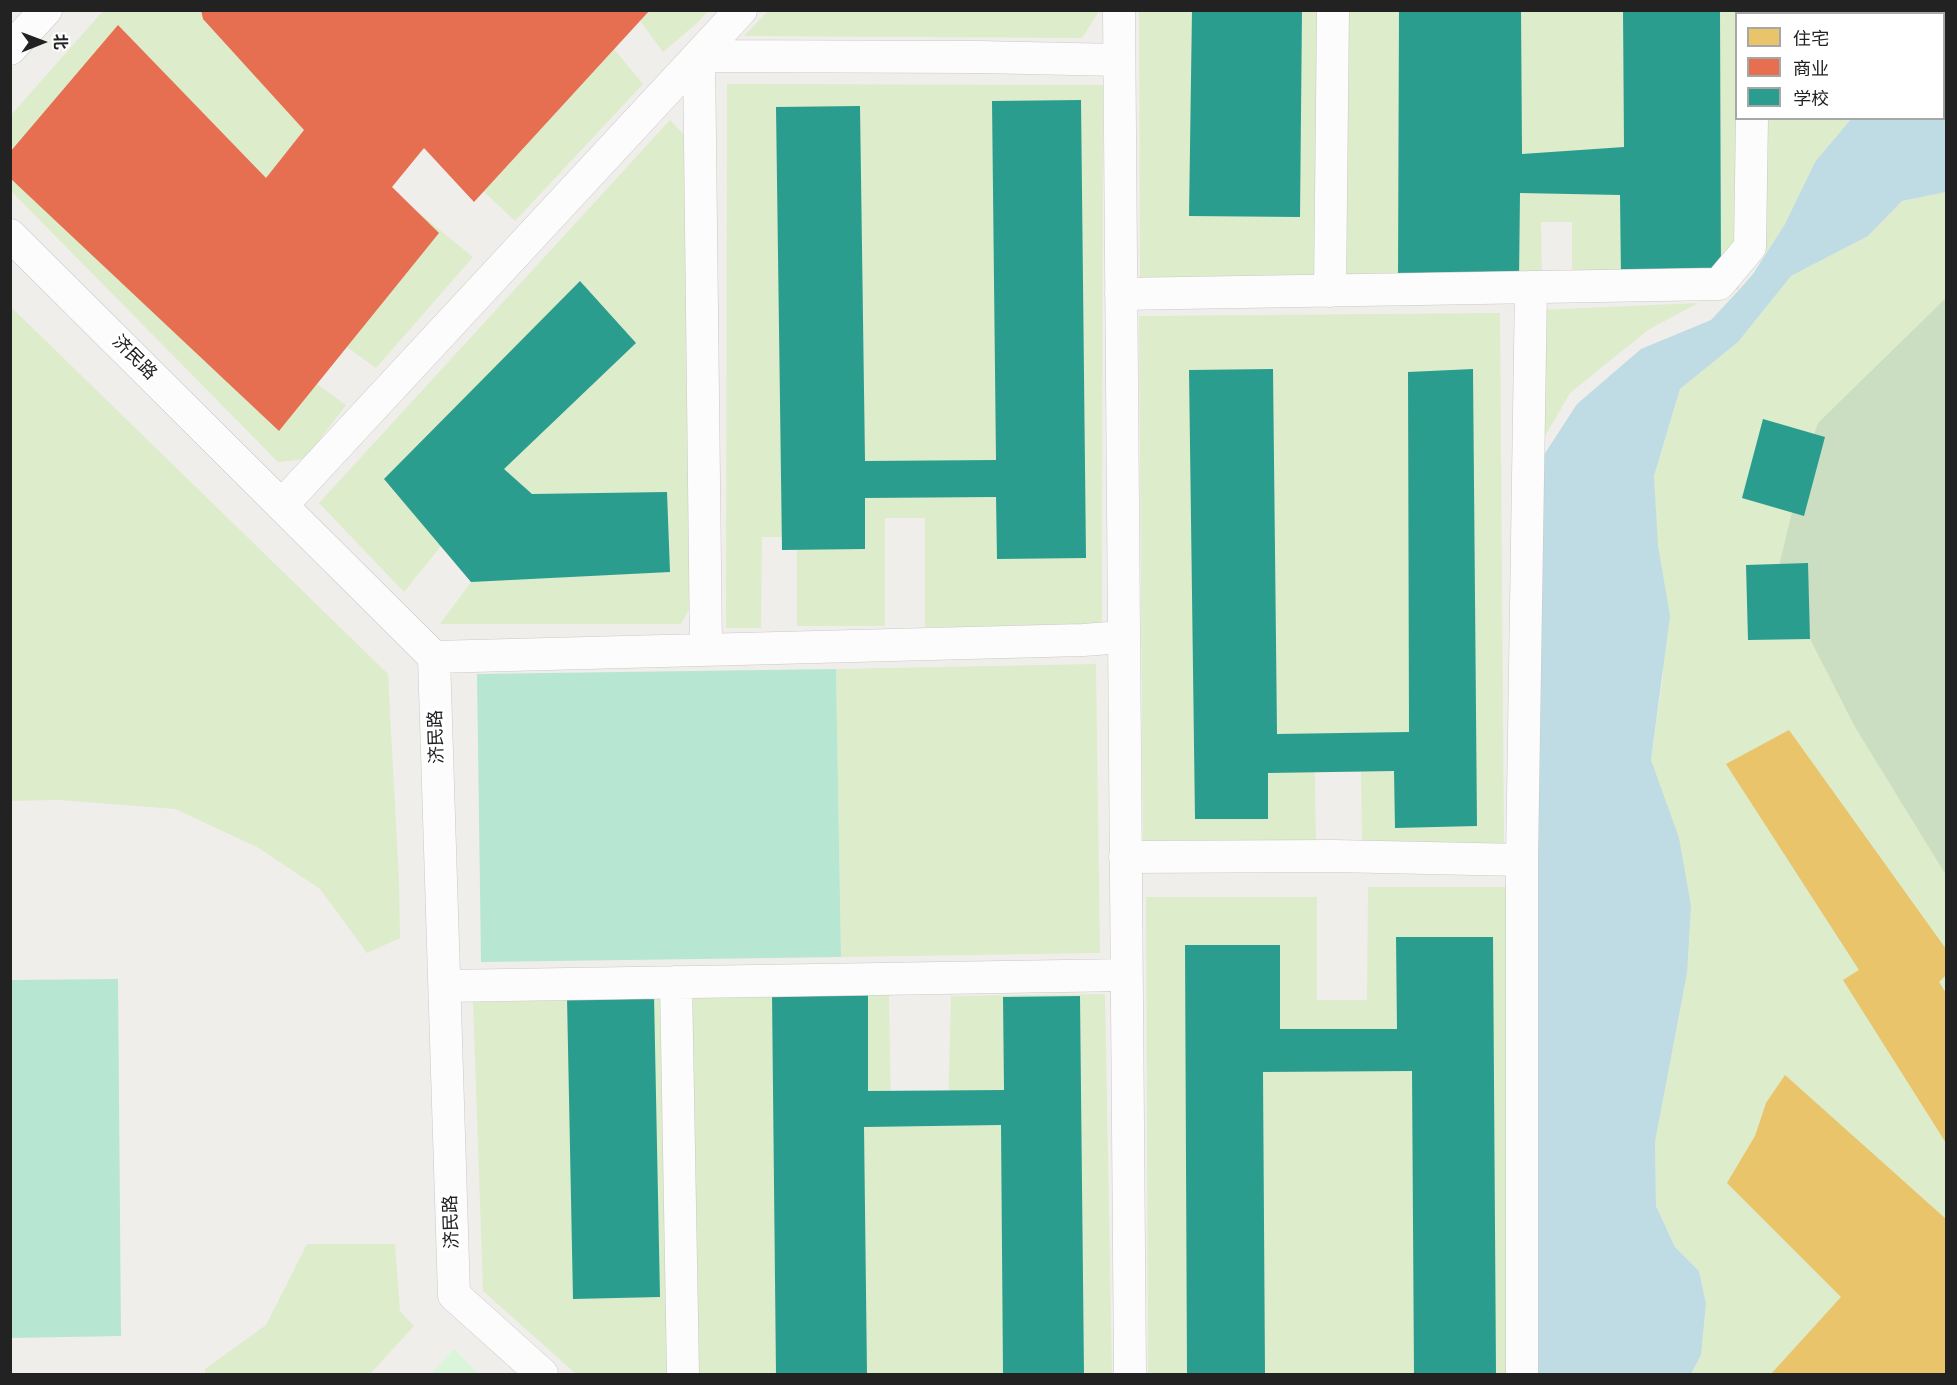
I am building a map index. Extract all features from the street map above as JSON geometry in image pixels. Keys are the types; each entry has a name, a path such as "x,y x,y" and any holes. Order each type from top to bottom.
{"street":[{"path":"10,49 46,10"},
{"path":"282,505 741,10"},
{"path":"1119,10 1130,1374"},
{"path":"1330,291 1333,10"},
{"path":"699,56 1119,60"},
{"path":"699,56 706,650"},
{"path":"1121,294 1719,284 1750,247 1752,120"},
{"name":"济民路","path":"10,235 434,657 454,1295 542,1374"},
{"path":"1522,1374 1522,860 1531,287"},
{"path":"434,657 1123,638"},
{"path":"1125,857 1333,856 1522,860"},
{"path":"445,986 1126,975"},
{"path":"676,982 683,1374"}],"green space":[{"path":"1098,10 1098,13 1082,38 744,36 768,11"},
{"path":"1750,10 1946,11 1946,92 1945,12 1750,12"},
{"path":"103,11 708,11 663,52 640,21 614,49 643,84 515,221 403,115 364,168 473,257 376,368 347,347 317,384 346,405 305,459 278,462 11,191 11,115"},
{"path":"1139,11 1321,11 1320,279 1140,280"},
{"path":"1344,11 1739,11 1735,12 1735,120 1737,120 1739,290 1572,287 1572,222 1541,222 1542,285 1341,282"},
{"path":"727,84 1103,85 1102,627 925,627 925,518 885,518 885,626 797,626 797,537 762,537 761,628 726,628"},
{"path":"670,120 686,137 692,604 681,624 440,624 471,582 441,546 404,592 319,503"},
{"path":"1750,120 1850,120 1815,162 1785,224 1766,253 1750,247"},
{"path":"1946,192 1946,1374 1691,1374 1701,1355 1706,1304 1699,1271 1675,1247 1656,1206 1655,1142 1687,973 1651,760 1663,676 1654,476 1680,389 1738,342 1791,276 1868,236 1902,201"},
{"path":"1946,298 1946,875 1855,727 1777,574 1802,471 1818,423"},
{"path":"1698,303 1648,330 1570,393 1538,448 1538,310"},
{"path":"10,306 388,674 400,938 367,953 320,889 257,847 175,809 59,800 11,801"},
{"path":"1500,313 1504,843 1362,844 1361,772 1315,772 1316,848 1143,850 1139,316"},
{"path":"1096,664 1100,953 841,957 836,669"},
{"path":"836,669 841,957 481,962 477,674"},
{"path":"1368,887 1517,887 1519,1374 1148,1374 1146,897 1317,897 1317,1000 1367,1000"},
{"path":"118,979 121,1336 11,1338 11,980"},
{"path":"1105,994 1112,1374 576,1374 483,1291 473,1002 889,995 891,1112 948,1112 951,996"},
{"path":"307,1244 395,1244 400,1311 414,1326 370,1374 205,1374 205,1369 266,1325"},
{"path":"454,1349 479,1374 431,1374"}],"water":[{"path":"1946,92 1946,192 1902,201 1868,236 1791,276 1738,342 1680,389 1654,476 1658,546 1670,616 1651,760 1679,838 1691,906 1687,973 1655,1142 1656,1206 1675,1247 1699,1271 1706,1304 1701,1355 1691,1374 1537,1374 1538,464 1577,404 1641,349 1711,320 1739,290 1753,274 1785,224 1815,162 1850,120 1945,120"}],"building: 住宅":[{"path":"1789,730 1946,949 1946,975 1939,982 1946,993 1946,1143 1843,980 1859,970 1726,764"},
{"path":"1785,1075 1946,1219 1946,1374 1771,1374 1841,1297 1727,1183 1755,1136 1766,1103"}],"building: 商业":[{"path":"201,10 650,10 474,202 424,148 392,187 439,233 279,431 10,178 10,152 118,25 266,178 304,130 203,19"}],"building: 学校":[{"path":"1192,10 1302,10 1300,217 1189,216"},
{"path":"1399,10 1521,10 1522,154 1624,147 1623,10 1720,10 1721,275 1621,277 1620,195 1520,193 1519,279 1398,277"},
{"path":"1081,100 1086,558 997,559 996,497 865,498 865,549 782,550 776,107 860,106 865,461 996,460 992,101"},
{"path":"580,281 636,343 504,469 532,494 667,492 670,572 471,582 384,479"},
{"path":"1273,369 1277,734 1409,732 1408,372 1473,369 1477,826 1395,828 1394,771 1268,773 1268,819 1195,819 1189,370"},
{"path":"1763,419 1825,437 1804,516 1742,498"},
{"path":"1808,563 1810,639 1748,640 1746,565"},
{"path":"1396,937 1493,937 1496,1374 1414,1374 1412,1071 1263,1072 1265,1374 1187,1374 1185,945 1280,945 1280,1029 1397,1029"},
{"path":"868,993 868,1091 1004,1090 1003,997 1080,996 1084,1374 1003,1374 1001,1125 864,1127 867,1374 776,1374 772,994"},
{"path":"654,995 660,1297 573,1299 567,997"}]}
